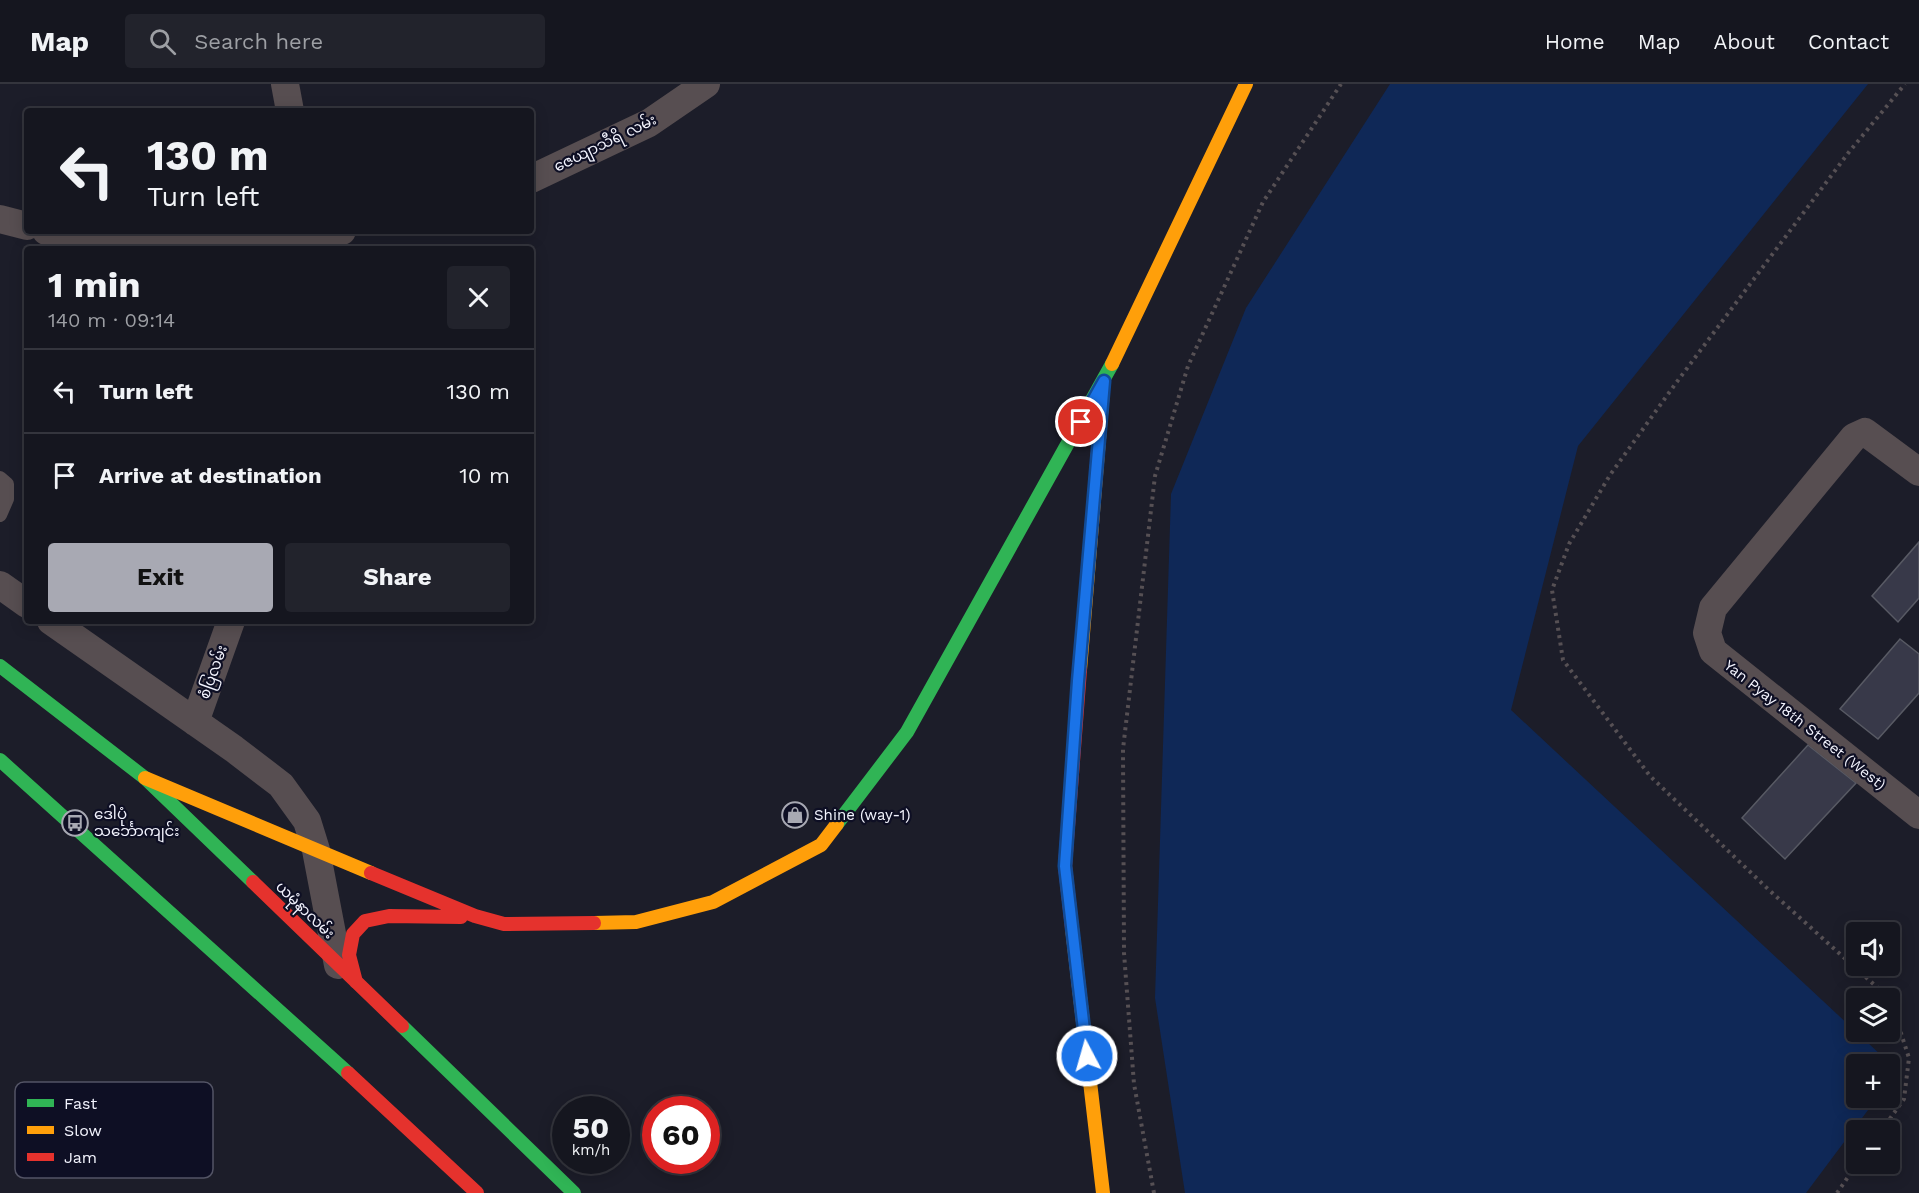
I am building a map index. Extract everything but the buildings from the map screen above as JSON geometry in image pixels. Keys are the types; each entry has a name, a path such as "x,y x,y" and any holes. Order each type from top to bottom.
{"main road":[{"path":"145,778 475,916 504,924 636,922 713,902 821,845 907,732 1104,381 1246,84"},
{"path":"1103,1193 1065,866 1078,681 1104,381"},
{"name":"ယမုံနာလမ်း","path":"0,666 145,778 574,1193"},
{"path":"0,760 407,1126 477,1193"},
{"path":"347,974 353,934 365,921 389,916 440,918 475,916"}],"street":[{"path":"285,84 289,108"},
{"name":"ဇေယျာသီရိ လမ်း","path":"534,178 649,123 706,84"},
{"path":"0,219 24,225"},
{"path":"56,234 321,237"},
{"name":"Yan Pyay 18th Street (West)","path":"1919,472 1865,432 1854,437 1713,608 1707,633 1713,651 1919,815"},
{"path":"0,585 24,602"},
{"path":"55,624 234,749 281,785 307,821 347,974"},
{"name":"စံပြလမ်း","path":"195,722 230,624"}],"lane":[{"path":"0,478 7,484 7,499 0,515"}],"path":[{"path":"1155,1193 1134,1084 1124,952 1124,761 1137,617 1155,476 1188,366 1263,202 1341,84"},
{"path":"1837,1193 1850,1174"}],"water":[{"path":"1390,84 1868,84 1578,446 1511,710 1846,1022 1846,1042 1867,1042 1880,1054 1846,1054 1846,1108 1870,1108 1861,1120 1846,1120 1846,1139 1806,1193 1185,1193 1155,998 1171,494 1246,308"}],"traffic: fast":[{"path":"837,824 907,732 1112,364"},
{"path":"0,666 145,778 253,882"},
{"path":"0,760 348,1073"},
{"path":"402,1026 574,1193"}],"traffic: slow":[{"path":"1112,364 1246,84"},
{"path":"1080,670 1103,391"},
{"path":"145,778 371,873"},
{"path":"594,923 636,922 713,902 821,845 837,824"},
{"path":"1072,928 1103,1193"}],"traffic: jam":[{"path":"1072,928 1065,866 1080,670"},
{"path":"371,873 475,916 504,924 594,923"},
{"path":"253,882 402,1026"},
{"path":"356,982 349,955 353,934 365,921 389,916 461,917"},
{"path":"348,1073 477,1193"}],"place":[{"name":"Shine (way-1)","path":"795,815"},
{"name":"ဒေါပုံ သင်္ဘောကျင်း","path":"75,823"}],"route":[{"path":"1081,422 1104,381 1078,681 1065,866 1087,1056"}]}
